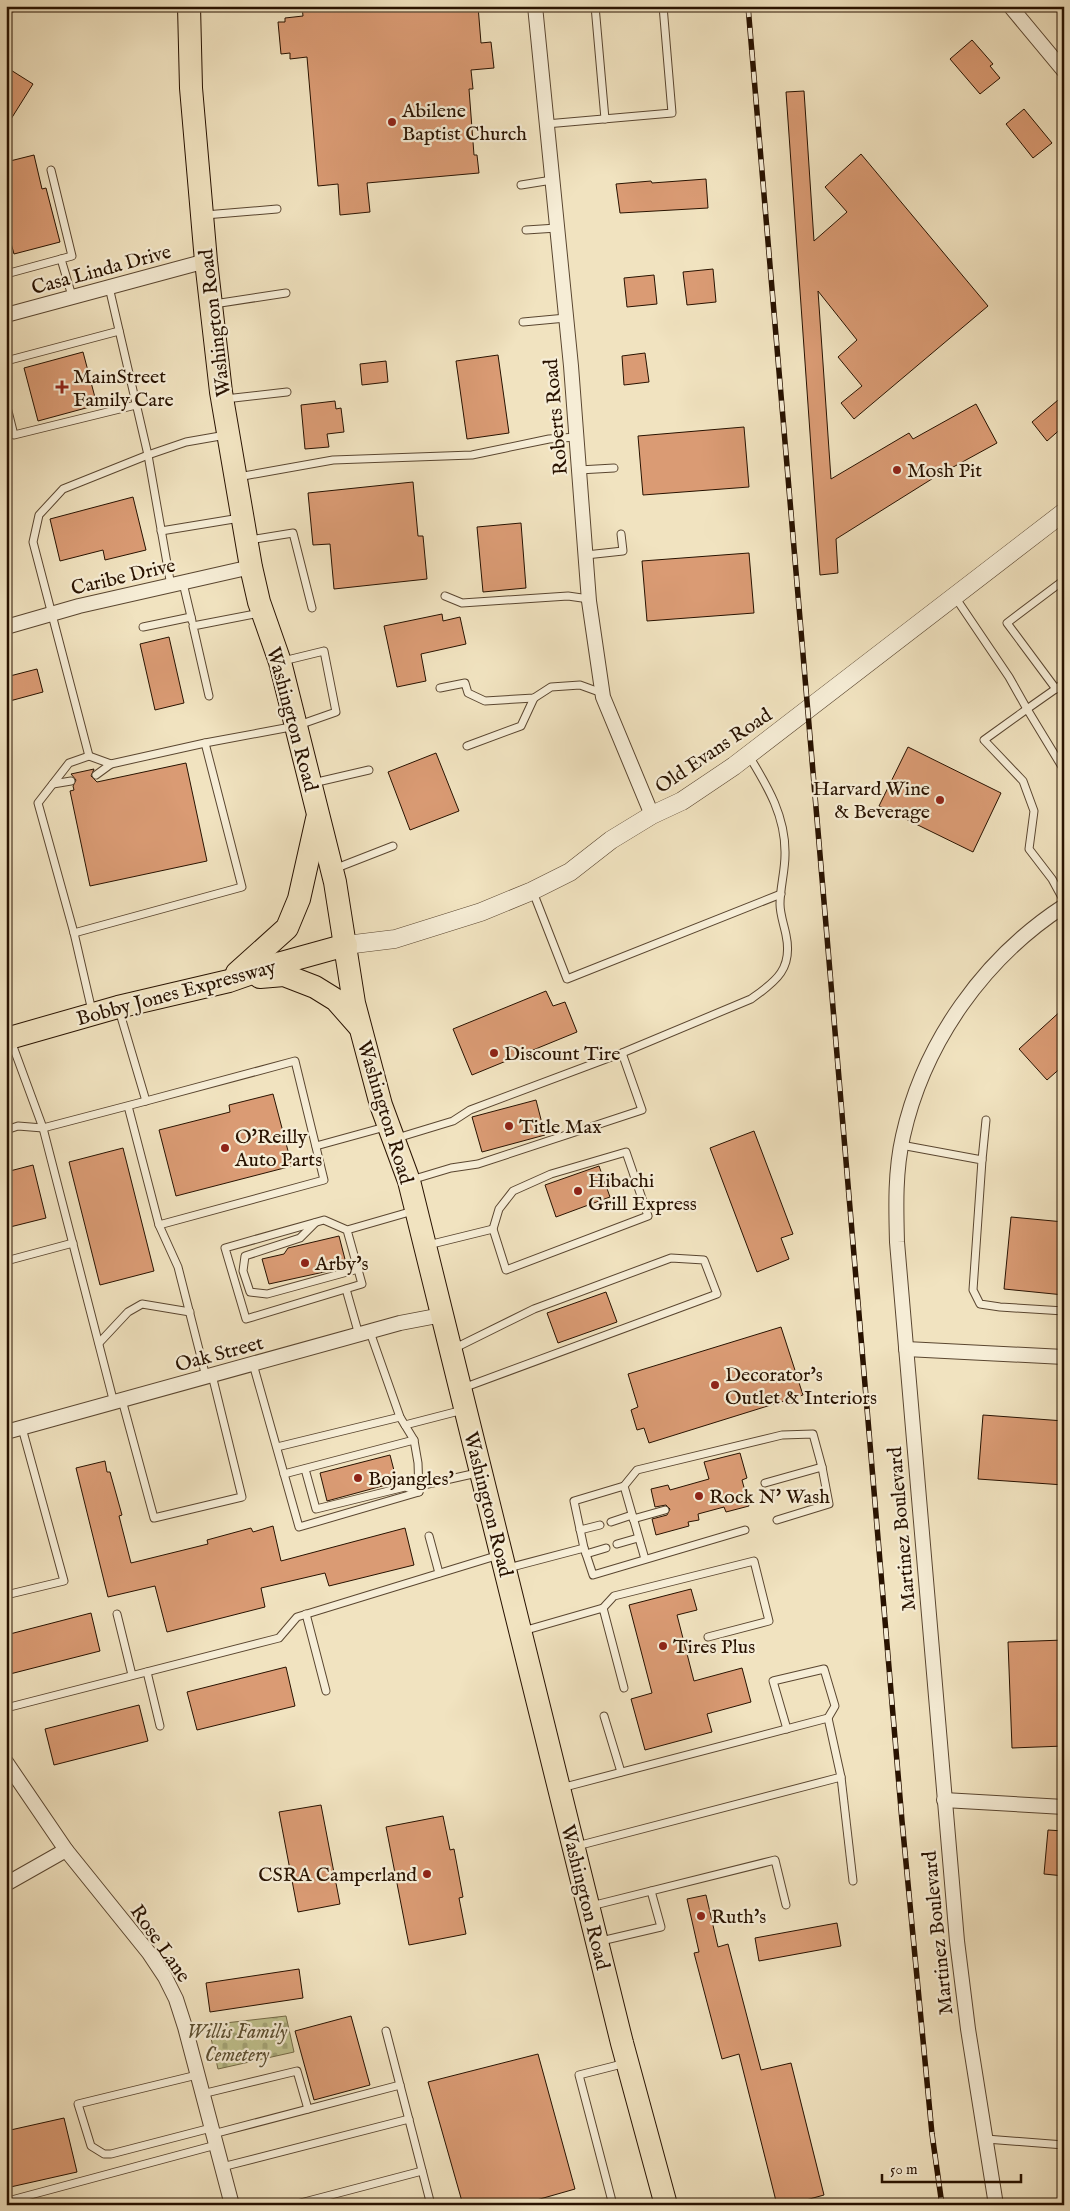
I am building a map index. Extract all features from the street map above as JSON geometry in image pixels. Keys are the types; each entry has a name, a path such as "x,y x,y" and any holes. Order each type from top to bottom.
{"main road":[{"name":"Washington Road","path":"189,6 191,88 206,261 222,400 251,567 263,612 280,662 332,870 346,945 354,1003 381,1105 409,1181 663,2204"},
{"path":"229,981 287,928 299,899 318,815"},
{"name":"Bobby Jones Expressway","path":"8,1039 118,1007 229,981 282,963 346,945"},
{"path":"229,981 284,975 314,987 336,1000 360,1026"}],"street":[{"name":"Roberts Road","path":"535,6 566,318 589,599 602,694 652,815"},
{"path":"1010,6 1064,71"},
{"name":"Casa Linda Drive","path":"7,314 206,261"},
{"name":"Old Evans Road","path":"346,945 395,938 481,912 570,872 611,840 652,815 682,801 748,755 1064,512"},
{"name":"Caribe Drive","path":"6,627 52,614 251,567"},
{"name":"Martinez Boulevard","path":"996,2205 968,2029 944,1800 897,1242 896,1203 901,1145 920,1080 936,1047 961,1004 1010,947 1036,924 1064,906"},
{"name":"Oak Street","path":"6,1432 364,1333 442,1315"},
{"path":"906,1349 1064,1357"},
{"name":"Rose Lane","path":"6,1762 66,1850 149,1954 165,1977 176,1999 232,2205"},
{"path":"944,1800 1064,1807"},
{"path":"6,1884 66,1850"}],"lane":[{"path":"595,6 605,119"},
{"path":"546,124 672,113 663,6"},
{"path":"6,274 72,256 51,170"},
{"path":"521,185 552,180"},
{"path":"202,216 277,209"},
{"path":"526,230 556,228"},
{"path":"61,259 72,296"},
{"path":"109,286 148,454 161,530 177,584 191,617 209,696"},
{"path":"211,304 286,293"},
{"path":"522,322 566,318"},
{"path":"6,361 119,331"},
{"path":"222,400 287,392"},
{"path":"6,403 14,435 136,405"},
{"path":"89,756 33,542 38,514 63,489 148,454 186,442 228,435"},
{"path":"236,478 333,460 472,455 549,439 576,437"},
{"path":"579,470 614,468"},
{"path":"161,530 242,518"},
{"path":"246,540 293,532 312,608"},
{"path":"586,555 623,551 621,534"},
{"path":"1056,689 1007,623 1064,580"},
{"path":"445,596 462,602 568,596 589,599"},
{"path":"955,596 1009,676 1026,709 1064,770"},
{"path":"193,626 263,612"},
{"path":"143,628 191,617"},
{"path":"96,775 111,764 205,743 296,726 336,712 324,651 280,662"},
{"path":"440,688 465,683 468,693 485,701 534,698 551,687 580,685 602,694"},
{"path":"1064,683 984,740 1023,781 1034,811 1029,849 1052,880 1064,901"},
{"path":"467,746 521,726 534,698"},
{"path":"74,932 242,887 205,743"},
{"path":"316,1146 453,1121 470,1110 622,1053 751,999 768,987 779,976 786,965 789,949 780,905 785,856 784,834 777,807 748,755"},
{"path":"93,1015 74,932 38,803 69,764 89,756 111,764"},
{"path":"310,784 369,770"},
{"path":"53,784 71,781"},
{"path":"332,870 393,846"},
{"path":"532,890 567,979 781,894"},
{"path":"118,1007 146,1101"},
{"path":"8,1039 43,1128 99,1343 154,1518 242,1497 178,1267 159,1225 128,1106"},
{"path":"409,1181 451,1168 478,1164 642,1110 622,1053"},
{"path":"6,1130 18,1126 43,1128 295,1061 324,1180 159,1225"},
{"path":"986,1120 973,1290 980,1304 1064,1311"},
{"path":"901,1145 982,1160"},
{"path":"626,1152 648,1216 506,1270 493,1228 499,1209 513,1191 551,1174 626,1152"},
{"path":"347,1230 362,1284 246,1319 225,1248 324,1220 347,1230 416,1210"},
{"path":"315,1223 300,1238 245,1256 243,1271 250,1292 267,1294 358,1269"},
{"path":"425,1246 493,1228"},
{"path":"6,1261 73,1243"},
{"path":"405,1425 463,1399 717,1294 704,1260 671,1258 534,1309 450,1350"},
{"path":"346,1289 400,1417 414,1440 418,1463 419,1489"},
{"path":"99,1343 128,1312 142,1304 190,1312"},
{"path":"253,1364 299,1527 419,1489 481,1472"},
{"path":"276,1447 400,1417"},
{"path":"6,1595 64,1581 22,1428"},
{"path":"745,1530 593,1575 585,1551 574,1501 624,1486 637,1470 782,1435 813,1434 829,1504 777,1520"},
{"path":"284,1474 414,1440"},
{"path":"765,1482 822,1467"},
{"path":"305,1469 316,1509 405,1486 419,1489"},
{"path":"624,1486 645,1559"},
{"path":"610,1522 665,1510"},
{"path":"580,1530 600,1525"},
{"path":"429,1536 439,1573"},
{"path":"617,1544 638,1538"},
{"path":"6,1708 279,1638 297,1617 439,1573 606,1548"},
{"path":"521,1631 602,1608 614,1596 754,1561 768,1621 708,1637"},
{"path":"602,1608 624,1688"},
{"path":"117,1614 132,1676"},
{"path":"306,1614 326,1691"},
{"path":"787,1729 773,1681 824,1669 835,1706 828,1718 841,1777 853,1880"},
{"path":"147,1672 160,1726"},
{"path":"604,1716 621,1772"},
{"path":"560,1788 828,1718"},
{"path":"574,1847 841,1777"},
{"path":"588,1906 776,1860 786,1905"},
{"path":"598,1942 661,1928 651,1891"},
{"path":"386,2031 431,2205"},
{"path":"613,2205 579,2075 628,2062"},
{"path":"202,2094 297,2071 308,2109"},
{"path":"197,2075 78,2104 91,2146 104,2154 213,2136"},
{"path":"6,2205 8,2201 213,2136 400,2085"},
{"path":"222,2167 408,2119"},
{"path":"986,2139 1064,2145"},
{"path":"294,2205 422,2170"}],"green space":[{"name":"Willis Family Cemetery","path":"286,2016 294,2052 218,2069 208,2025"}],"building":[{"name":"Abilene Baptist Church","path":"302,6 478,6 481,43 491,42 494,68 471,70 473,89 469,89 474,155 477,155 479,173 367,183 370,212 340,215 338,184 318,186 307,57 290,59 290,53 281,54 278,22 285,22 285,18 303,16"},
{"path":"972,40 993,64 990,66 1000,78 980,94 950,59"},
{"path":"6,67 33,84 6,127"},
{"path":"804,91 814,241 847,212 825,187 861,154 988,306 854,419 841,403 862,386 838,357 857,340 818,291 831,479 909,433 913,439 976,404 997,443 935,477 836,539 838,573 820,575 786,92"},
{"path":"1024,109 1052,143 1033,158 1006,124"},
{"path":"34,155 42,189 46,188 60,242 14,254 6,225 6,162"},
{"path":"706,179 708,208 620,213 616,184"},
{"path":"713,269 716,302 687,305 683,272"},
{"path":"654,275 657,304 627,307 624,278"},
{"path":"83,352 97,405 38,421 24,368"},
{"path":"645,353 649,382 624,385 622,356"},
{"path":"498,355 509,433 467,439 456,361"},
{"path":"386,361 388,382 362,385 360,364"},
{"path":"1064,395 1064,426 1047,441 1032,422"},
{"path":"335,401 336,409 341,408 344,432 327,434 329,447 305,449 301,405"},
{"path":"744,427 749,487 643,495 638,436"},
{"path":"413,482 418,536 423,536 427,579 334,589 330,544 313,545 308,493"},
{"path":"133,497 146,550 105,560 103,550 60,561 50,519"},
{"path":"521,523 526,588 483,592 477,527"},
{"path":"749,553 754,613 647,621 642,561"},
{"path":"442,614 443,621 460,617 466,644 421,654 426,681 397,687 384,626"},
{"path":"169,637 184,703 155,710 140,644"},
{"path":"37,669 43,692 6,702 6,677"},
{"name":"Harvard Wine & Beverage","path":"908,747 1001,793 973,852 879,806"},
{"path":"436,753 459,811 410,830 388,772"},
{"path":"186,763 207,861 90,886 70,791 74,790 73,786 76,780 71,774 94,769 91,776 97,782"},
{"name":"Discount Tire","path":"546,991 553,1006 565,1002 577,1032 472,1075 453,1029"},
{"path":"1064,1008 1064,1065 1047,1080 1019,1049"},
{"name":"O'Reilly Auto Parts","path":"273,1094 292,1166 176,1196 159,1130 230,1112 229,1105"},
{"name":"Title Max","path":"536,1100 545,1135 482,1152 472,1117"},
{"path":"754,1131 793,1234 781,1238 789,1259 757,1272 710,1148"},
{"path":"123,1148 154,1271 100,1285 69,1162"},
{"path":"33,1165 46,1218 6,1228 6,1172"},
{"name":"Hibachi Grill Express","path":"599,1166 610,1197 556,1217 545,1185"},
{"path":"1011,1217 1064,1222 1064,1295 1004,1289"},
{"name":"Arby's","path":"339,1236 347,1267 269,1284 262,1259 284,1254 288,1248"},
{"path":"606,1292 617,1322 558,1343 547,1313"},
{"name":"Decorator's Outlet & Interiors","path":"781,1327 803,1395 649,1443 644,1428 637,1430 631,1410 638,1407 628,1374"},
{"path":"983,1415 1064,1421 1064,1485 978,1479"},
{"name":"Rock N' Wash","path":"740,1453 747,1478 742,1480 749,1506 726,1512 724,1507 698,1514 699,1520 688,1522 689,1526 656,1535 652,1519 667,1515 670,1509 666,1505 655,1507 651,1489 668,1485 670,1490 709,1479 704,1462"},
{"name":"Bojangles'","path":"390,1455 397,1482 327,1501 320,1473"},
{"path":"105,1461 122,1515 119,1516 131,1563 208,1544 207,1540 251,1528 253,1532 273,1526 281,1561 405,1528 414,1565 329,1586 325,1573 261,1588 265,1607 167,1632 155,1586 108,1597 76,1468"},
{"path":"691,1589 697,1610 677,1615 694,1681 742,1668 751,1702 707,1714 712,1732 645,1750 631,1699 652,1693 629,1605"},
{"path":"91,1613 100,1651 6,1675 6,1635"},
{"path":"1064,1640 1064,1746 1012,1748 1008,1642"},
{"path":"286,1667 295,1706 197,1730 187,1692"},
{"path":"139,1705 148,1741 54,1765 45,1729"},
{"path":"321,1805 340,1904 298,1912 279,1812"},
{"name":"CSRA Camperland","path":"443,1816 450,1850 454,1849 463,1897 459,1898 466,1934 409,1945 386,1827"},
{"path":"1048,1830 1064,1831 1064,1876 1044,1874"},
{"path":"706,1895 718,1947 728,1944 761,2070 791,2063 824,2195 788,2205 777,2205 739,2054 722,2059 694,1953 699,1952 687,1899"},
{"path":"837,1923 841,1946 759,1961 755,1938"},
{"path":"299,1969 303,1998 210,2012 206,1983"},
{"path":"351,2016 370,2085 314,2100 295,2031"},
{"path":"538,2054 575,2189 519,2205 463,2205 428,2082"},
{"path":"64,2118 77,2172 6,2188 6,2131"}],"railway":[{"path":"748,6 902,1821 932,2134 942,2205"}],"place":[{"name":"Abilene Baptist Church","path":"392,122"},
{"name":"MainStreet Family Care","path":"62,387"},
{"name":"Mosh Pit","path":"897,470"},
{"name":"Harvard Wine & Beverage","path":"940,800"},
{"name":"Discount Tire","path":"494,1053"},
{"name":"Title Max","path":"509,1126"},
{"name":"O'Reilly Auto Parts","path":"225,1148"},
{"name":"Hibachi Grill Express","path":"578,1191"},
{"name":"Arby's","path":"305,1263"},
{"name":"Decorator's Outlet & Interiors","path":"715,1385"},
{"name":"Bojangles'","path":"358,1478"},
{"name":"Rock N' Wash","path":"699,1496"},
{"name":"Tires Plus","path":"663,1646"},
{"name":"CSRA Camperland","path":"427,1874"},
{"name":"Ruth's","path":"701,1916"}]}
